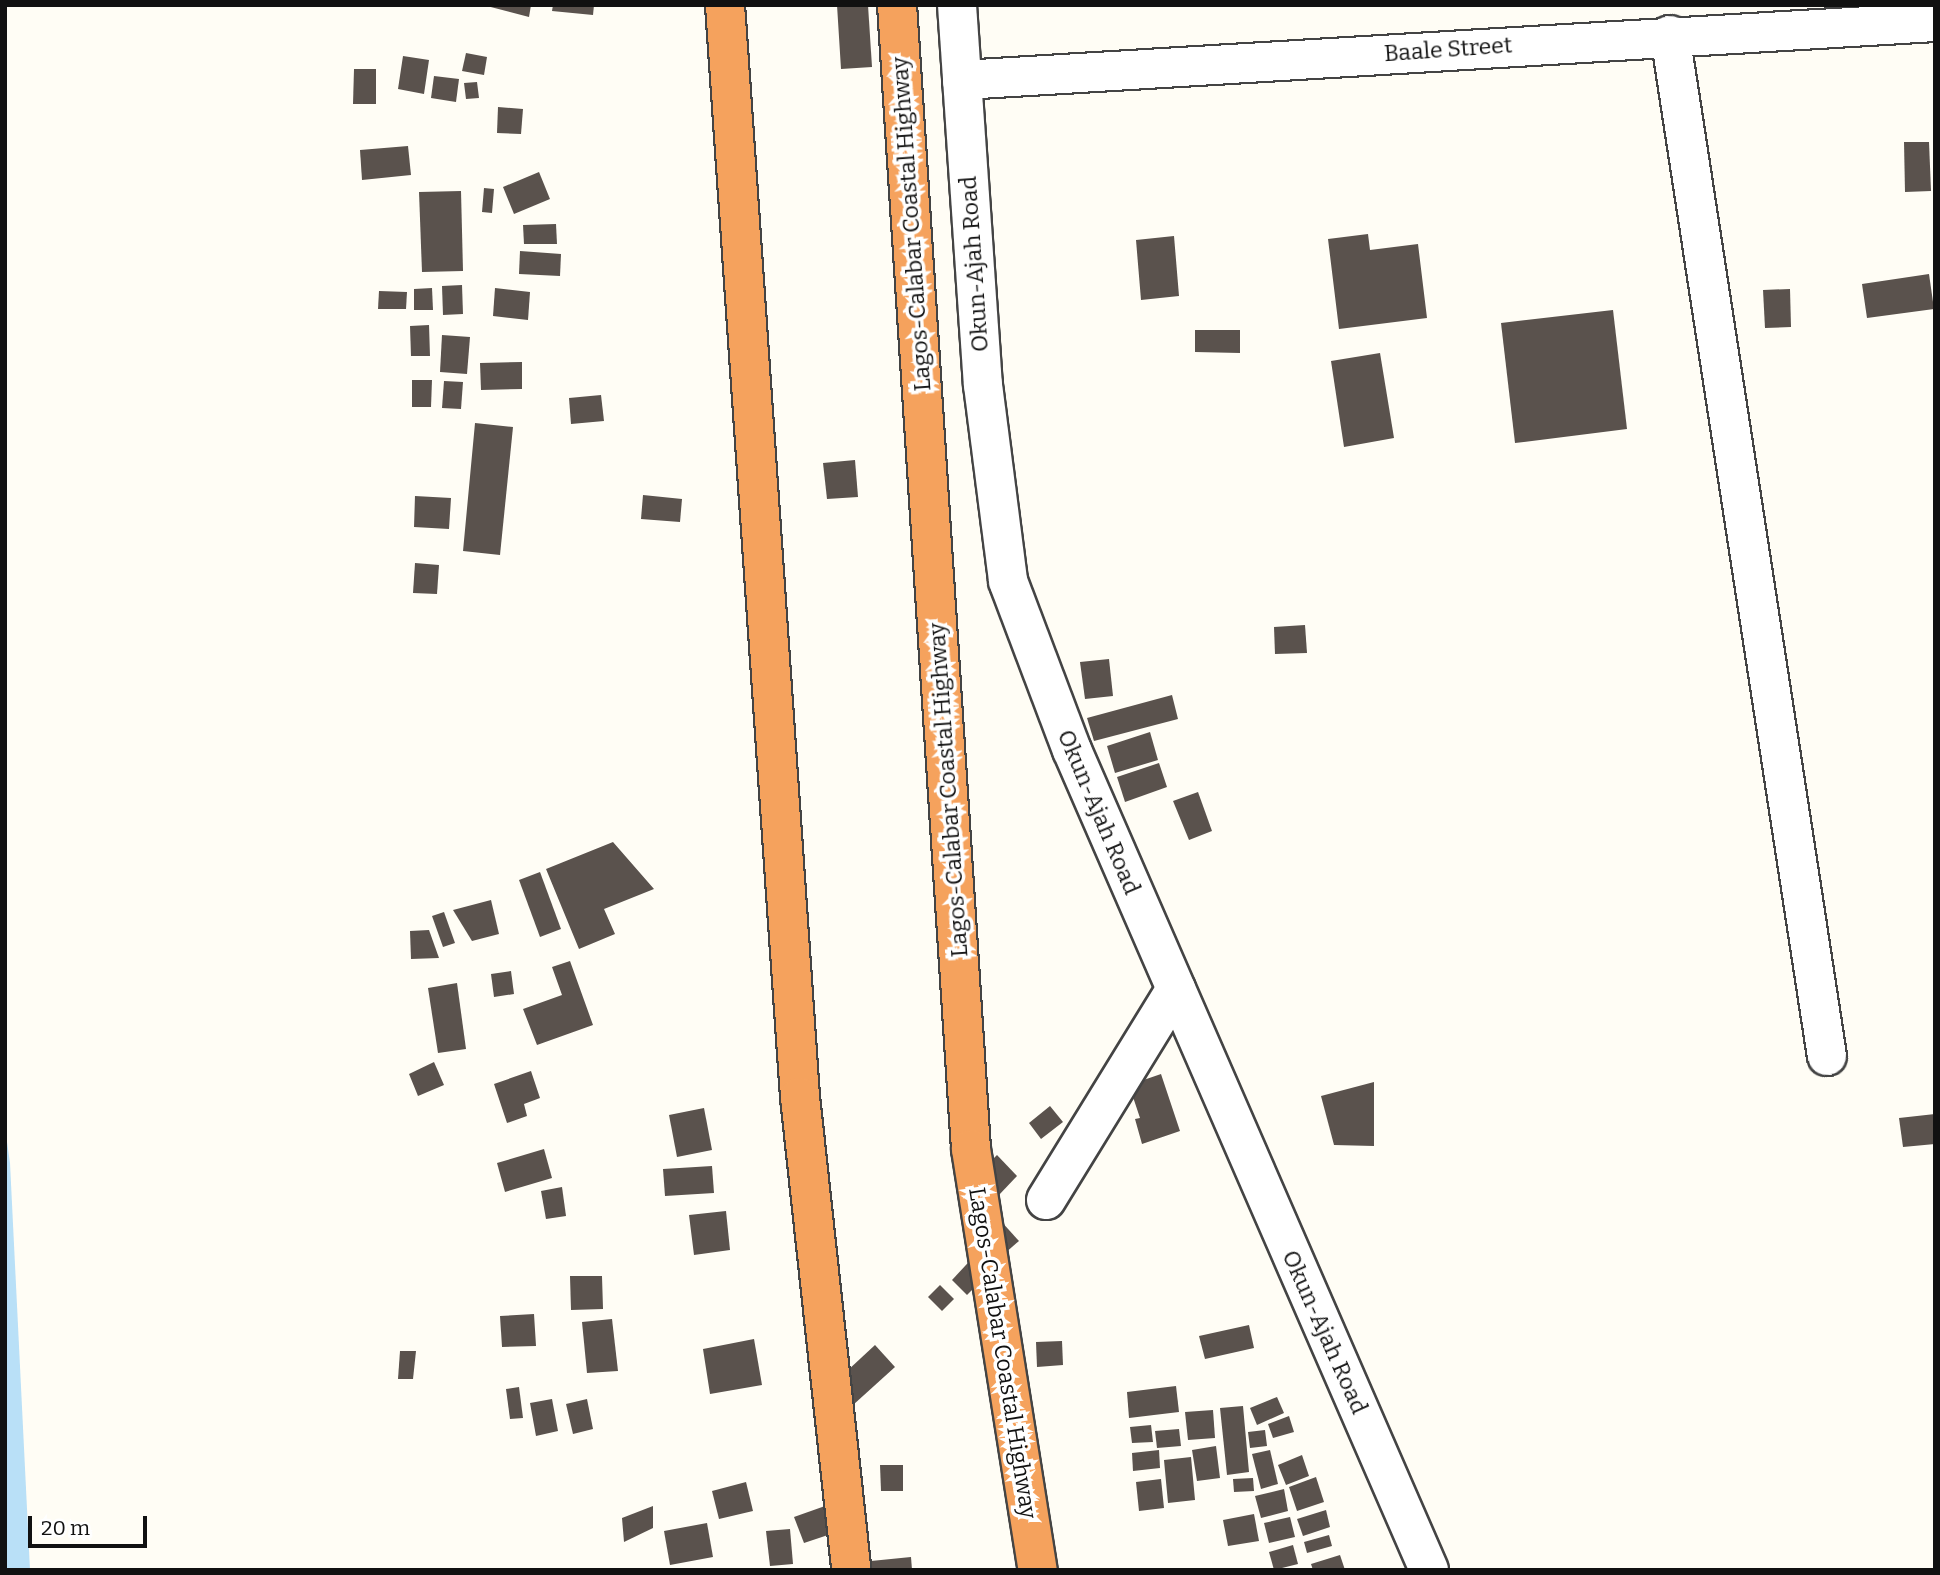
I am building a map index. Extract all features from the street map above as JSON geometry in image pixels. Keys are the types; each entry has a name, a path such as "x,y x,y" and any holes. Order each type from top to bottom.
{"highway":[{"path":"725,5 800,1097 851,1570"},
{"name":"Lagos-Calabar Coastal Highway","path":"897,5 971,1149 1038,1570"}],"street":[{"name":"Okun-Ajah Road","path":"957,5 983,385 1008,581 1072,751 1429,1570"},
{"name":"Baale Street","path":"962,80 1671,34 1935,22"},
{"path":"1671,34 1827,1056"},
{"path":"1046,1200 1176,989"}],"water":[{"path":"5,1128 10,1163 30,1570 5,1570"}],"building":[{"path":"483,5 531,5 529,17"},
{"path":"553,5 594,5 593,15 552,11"},
{"path":"837,5 868,5 872,67 841,69"},
{"path":"466,53 487,57 484,75 462,71"},
{"path":"403,56 429,60 424,94 398,89"},
{"path":"354,69 376,69 376,104 353,104"},
{"path":"434,76 459,79 456,102 431,98"},
{"path":"477,82 479,98 466,99 464,83"},
{"path":"498,107 523,109 521,134 497,133"},
{"path":"1904,142 1929,142 1931,191 1905,192"},
{"path":"408,146 411,175 362,180 360,150"},
{"path":"539,172 550,199 514,214 503,187"},
{"path":"484,188 494,189 492,213 482,212"},
{"path":"461,191 463,271 422,272 419,192"},
{"path":"556,224 557,244 524,244 523,225"},
{"path":"1368,234 1370,250 1418,244 1427,318 1339,329 1328,239"},
{"path":"1174,236 1179,296 1141,300 1136,240"},
{"path":"520,251 561,254 560,276 519,274"},
{"path":"1929,274 1934,309 1867,318 1862,284"},
{"path":"462,285 463,314 443,315 442,286"},
{"path":"432,288 433,310 414,310 414,289"},
{"path":"495,288 530,292 528,320 493,316"},
{"path":"1790,289 1791,327 1765,328 1763,290"},
{"path":"379,291 407,292 406,309 378,309"},
{"path":"1613,310 1627,429 1515,443 1501,323"},
{"path":"429,325 430,356 411,356 410,326"},
{"path":"1195,330 1240,330 1240,353 1195,352"},
{"path":"442,335 470,337 467,374 440,372"},
{"path":"1380,353 1394,438 1344,447 1331,361"},
{"path":"522,362 522,389 481,390 480,363"},
{"path":"412,380 432,380 431,407 412,407"},
{"path":"444,381 463,382 461,409 442,408"},
{"path":"601,395 604,421 571,424 569,398"},
{"path":"475,423 513,427 500,555 463,551"},
{"path":"855,460 858,497 827,499 823,463"},
{"path":"643,495 682,499 680,522 641,519"},
{"path":"415,496 451,498 449,529 414,527"},
{"path":"415,563 439,565 437,594 413,593"},
{"path":"1305,625 1307,653 1275,654 1274,627"},
{"path":"1109,659 1113,696 1085,699 1080,662"},
{"path":"1172,695 1178,719 1094,741 1087,718"},
{"path":"1150,732 1158,760 1115,773 1107,746"},
{"path":"1159,763 1167,787 1125,802 1117,777"},
{"path":"1198,792 1212,831 1189,840 1173,801"},
{"path":"613,842 654,889 604,909 615,934 579,949 546,869"},
{"path":"540,872 561,929 540,937 519,880"},
{"path":"491,900 499,934 472,941 453,910"},
{"path":"444,912 455,943 443,947 432,916"},
{"path":"429,930 439,958 411,959 410,931"},
{"path":"570,961 593,1025 537,1045 523,1009 562,995 552,967"},
{"path":"511,971 514,994 494,997 491,974"},
{"path":"457,983 466,1049 438,1053 428,988"},
{"path":"434,1062 444,1085 418,1096 409,1074"},
{"path":"531,1071 540,1098 524,1104 527,1116 507,1123 494,1084"},
{"path":"1161,1074 1180,1131 1142,1144 1135,1119 1140,1118 1129,1085"},
{"path":"1374,1082 1374,1146 1334,1145 1321,1096"},
{"path":"1050,1106 1063,1122 1041,1139 1029,1123"},
{"path":"704,1108 712,1150 677,1157 669,1115"},
{"path":"1935,1114 1935,1144 1903,1147 1899,1118"},
{"path":"544,1149 552,1178 505,1192 497,1163"},
{"path":"997,1155 1017,1176 998,1196 977,1175"},
{"path":"712,1166 714,1193 665,1196 663,1169"},
{"path":"562,1187 566,1216 546,1219 541,1191"},
{"path":"726,1211 730,1250 694,1255 689,1215"},
{"path":"1000,1220 1019,1241 1004,1254"},
{"path":"979,1251 995,1267 967,1295 952,1280"},
{"path":"570,1276 602,1276 603,1309 571,1310"},
{"path":"940,1285 954,1299 942,1311 928,1297"},
{"path":"534,1314 536,1346 502,1347 500,1316"},
{"path":"612,1319 618,1371 587,1373 582,1322"},
{"path":"1249,1325 1254,1348 1205,1359 1199,1336"},
{"path":"754,1339 762,1385 710,1394 703,1349"},
{"path":"1062,1341 1063,1365 1037,1367 1036,1342"},
{"path":"875,1345 895,1367 853,1405 833,1384"},
{"path":"400,1351 416,1351 413,1379 398,1379"},
{"path":"1176,1386 1179,1412 1129,1418 1127,1392"},
{"path":"519,1387 523,1418 510,1419 506,1389"},
{"path":"1277,1397 1284,1413 1257,1425 1250,1408"},
{"path":"552,1399 558,1431 536,1436 530,1403"},
{"path":"587,1399 593,1429 573,1434 566,1404"},
{"path":"1243,1406 1249,1472 1227,1475 1220,1408"},
{"path":"1213,1410 1215,1438 1188,1440 1185,1412"},
{"path":"1289,1416 1294,1432 1273,1438 1268,1424"},
{"path":"1151,1425 1153,1442 1132,1443 1130,1427"},
{"path":"1179,1429 1181,1446 1157,1448 1155,1431"},
{"path":"1265,1430 1267,1446 1250,1448 1248,1432"},
{"path":"1216,1446 1220,1478 1197,1481 1192,1450"},
{"path":"1159,1450 1160,1468 1133,1471 1132,1453"},
{"path":"1270,1450 1278,1484 1261,1489 1252,1454"},
{"path":"1302,1455 1309,1476 1286,1485 1278,1465"},
{"path":"1191,1457 1195,1500 1168,1503 1164,1460"},
{"path":"880,1465 903,1465 903,1491 881,1491"},
{"path":"1316,1477 1324,1502 1297,1511 1289,1487"},
{"path":"1253,1478 1254,1491 1234,1492 1233,1479"},
{"path":"1161,1479 1164,1508 1139,1511 1136,1482"},
{"path":"746,1482 753,1511 719,1519 712,1491"},
{"path":"1284,1489 1288,1511 1261,1518 1255,1496"},
{"path":"653,1506 653,1528 624,1542 622,1518"},
{"path":"825,1506 834,1533 804,1543 794,1517"},
{"path":"1326,1510 1330,1527 1303,1536 1297,1519"},
{"path":"1254,1514 1259,1541 1228,1546 1223,1520"},
{"path":"1290,1517 1295,1537 1269,1543 1264,1523"},
{"path":"707,1523 713,1557 670,1565 664,1531"},
{"path":"790,1529 793,1564 770,1566 766,1531"},
{"path":"1329,1535 1332,1546 1307,1553 1304,1542"},
{"path":"1293,1545 1298,1564 1274,1570 1269,1552"},
{"path":"1340,1555 1345,1570 1313,1570 1311,1564"},
{"path":"911,1557 912,1570 862,1570 861,1562"}]}
